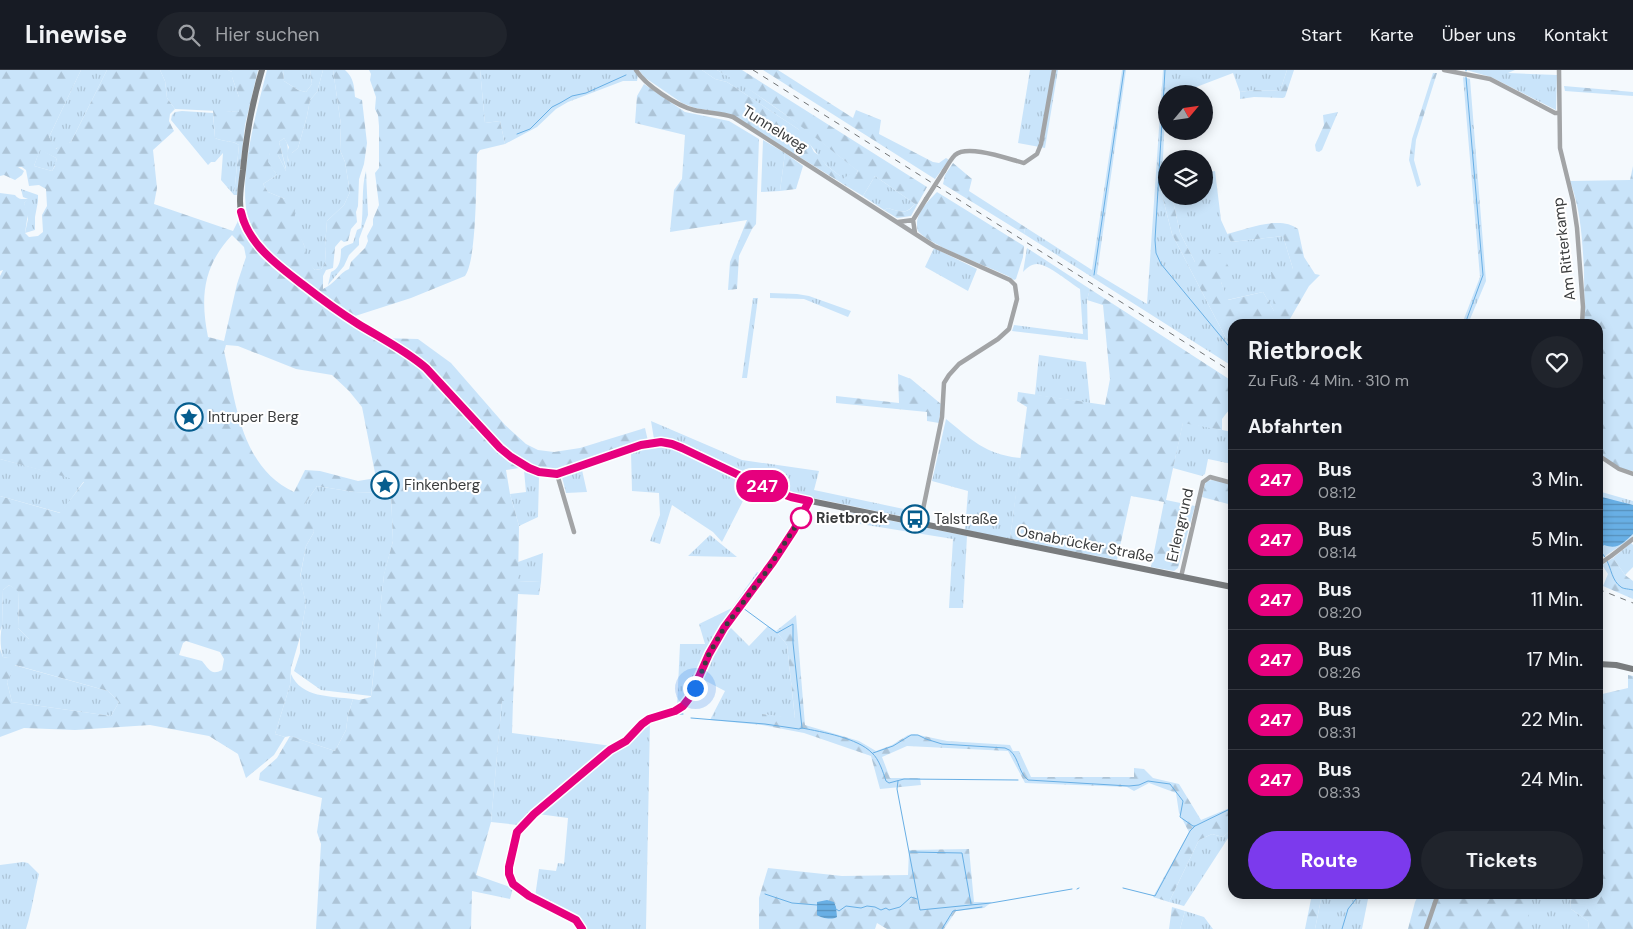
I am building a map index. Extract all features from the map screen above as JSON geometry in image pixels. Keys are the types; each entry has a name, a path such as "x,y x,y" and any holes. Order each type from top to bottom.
{"main road":[{"path":"262,70 249,122 240,204 242,219 253,240 286,272 313,292 348,317 407,353 426,368 487,435 511,457 539,472 557,474"},
{"name":"Osnabrücker Straße","path":"557,474 641,445 661,442 682,448 780,494 1228,586"},
{"path":"1603,664 1633,669"}],"street":[{"name":"Tunnelweg","path":"636,70 645,81 688,108 733,117 898,222"},
{"path":"915,233 913,220 956,154 964,150 973,150 1024,163 1037,154 1041,144 1054,70"},
{"path":"1444,70 1490,79 1555,113 1559,113"},
{"name":"Am Ritterkamp","path":"1559,70 1561,155 1573,201 1577,228 1582,319"},
{"path":"898,222 913,220"},
{"path":"898,222 934,246 1010,280 1015,285 1017,298 1012,323 1005,334 959,364 948,375 944,383 942,417 920,524"},
{"path":"1603,458 1619,469 1633,474"},
{"path":"557,474 574,532"},
{"name":"Erlengrund","path":"1181,577 1203,482 1210,477 1228,482"},
{"path":"582,929 576,920 529,896 513,884 509,874 509,867 517,832 522,824 610,750 626,741 642,724 649,719 675,711 683,706 693,692 709,654 724,628 771,565 794,530 809,501"},
{"path":"1603,562 1633,539"},
{"path":"1426,929 1436,899"}],"green space":[{"path":"0,70 81,70 49,137 56,149 61,145 71,142 107,70 160,70 165,81 167,98 175,109 170,114 169,121 174,131 153,150 157,188 154,204 233,231 238,221 242,231 266,260 347,321 378,338 418,339 451,363 505,425 526,444 538,450 554,452 580,448 645,428 648,441 568,469 544,469 522,460 519,468 506,470 510,494 519,526 518,581 541,582 539,595 518,594 513,701 502,701 491,822 476,875 513,888 510,899 472,891 471,929 316,929 321,844 317,832 322,798 259,780 260,773 277,758 290,736 335,751 346,730 353,699 359,700 371,697 384,574 393,541 391,493 354,492 317,486 305,504 311,511 314,532 306,546 300,577 306,604 300,637 291,668 290,685 275,734 285,737 274,755 246,778 238,754 209,736 150,725 75,730 24,728 0,737 0,649 3,657 8,658 12,645 29,643 29,639 18,628 19,592 9,585 3,590 2,626 0,631 0,496 60,513 84,482 0,459 0,276 3,270 0,271 0,193 15,195 21,199 29,199 24,203 28,213 25,233 29,237 38,236 43,232 42,215 47,206 46,189 39,185 29,186 26,170 22,167 18,167 24,171 22,175 15,180 4,175 0,176","holes":["40,150 56,158 57,161 54,163 55,166 52,171 34,166","232,235 244,247 246,257 237,284 224,341 208,337 204,309 206,283 215,258","226,345 238,346 296,369 332,375 362,407 376,478 358,481 320,471 305,470 294,492 276,481 251,450 243,431 224,351","186,641 220,652 224,659 222,670 213,672 202,661 179,655 183,643","15,665 108,691 119,702 111,716 12,702 7,682"]},
{"path":"81,70 107,70 71,142 55,149 49,137"},
{"path":"160,70 228,70 232,72 239,97 239,112 175,109 167,98 165,81"},
{"path":"228,70 258,70 245,125 237,195 234,195 239,145 215,138 213,110 239,112 239,97 232,72"},
{"path":"267,70 283,70 284,81 298,90 306,92 312,84 310,70 323,70 317,92 310,100 298,148 292,153 291,173 287,153 289,147 284,138 279,142 287,173 278,155 270,153 268,162 277,175 263,184 268,192 285,199 289,196 298,200 295,224 309,261 315,270 321,269 326,262 327,221 344,205 350,192 345,162 340,150 341,125 333,70 345,70 348,73 353,82 355,97 362,100 367,143 364,164 359,179 357,222 351,229 348,241 344,242 341,240 335,247 333,268 326,270 323,276 323,289 349,269 351,262 365,248 368,241 367,236 373,225 373,219 379,205 375,173 379,168 379,126 378,115 375,109 376,97 370,80 371,74 369,70 480,70 485,123 500,121 505,144 480,150 477,154 474,237 469,267 465,276 411,298 352,317 301,280 265,248 256,237 249,221 245,201 245,179 252,131"},
{"path":"283,70 310,70 312,84 306,92 298,90 284,81"},
{"path":"323,70 333,70 341,125 340,150 345,162 350,192 344,205 327,221 326,262 321,269 315,270 307,261 304,245 295,228 293,211 285,199 268,192 263,184 277,175 267,162 270,152 278,155 286,171 279,142 284,138 286,141 288,146 288,162 292,153 298,148 310,100 317,92"},
{"path":"480,70 634,70 638,76 637,81 623,81 568,102 556,109 537,127 505,144 500,121 485,123"},
{"path":"639,70 702,70 715,79 727,82 806,136 814,152 840,176 840,182 730,114 695,108 682,103 644,77"},
{"path":"702,70 717,70 739,82 803,127 858,171 856,174 843,179 843,184 840,182 840,176 826,165 798,129 727,82 715,79"},
{"path":"717,70 742,70 927,187 911,216 897,218 884,210 888,208 906,211 915,204 875,176 863,196 843,184 843,179 849,175 856,174 858,171 771,104"},
{"path":"763,70 778,70 853,118 856,110 881,120 879,134 933,162 939,163 946,158 949,160 935,179"},
{"path":"1030,70 1058,70 1045,148 1018,143"},
{"path":"1122,70 1126,70 1097,274 1147,304 1158,140 1164,140 1163,150 1158,150 1158,205 1165,205 1172,234 1228,342 1228,363 1024,234 1025,227 1092,270"},
{"path":"1163,70 1287,70 1280,91 1254,90 1240,92 1233,73 1202,85 1162,85"},
{"path":"1287,70 1294,70 1285,97 1240,99 1240,92 1254,90 1280,91"},
{"path":"1466,70 1515,70 1508,73 1557,75 1556,110 1491,77"},
{"path":"1433,73 1437,73 1416,140 1414,160 1421,185 1417,187 1409,160 1412,139"},
{"path":"1463,77 1470,79 1486,281 1470,319 1464,319 1480,277"},
{"path":"644,84 685,112 729,121 759,139 756,224 739,256 737,289 728,290 730,262 747,220 670,232 674,190 682,179 685,135 635,123 637,96"},
{"path":"1564,86 1633,92 1633,96 1565,91"},
{"path":"175,112 213,113 215,138 239,145 234,195 221,180 223,153 215,162 211,162 208,165 171,120"},
{"path":"1338,112 1322,150 1316,151 1315,145 1324,125 1323,115"},
{"path":"763,140 785,153 780,191 761,192"},
{"path":"40,149 56,158 57,161 52,171 34,166"},
{"path":"785,153 803,166 796,189 780,191"},
{"path":"953,163 972,179 969,191 1025,227 1024,234 943,184 945,175"},
{"path":"1633,166 1633,471 1619,467 1603,456 1603,319 1584,319 1582,235 1577,203 1570,181 1630,180"},
{"path":"366,171 368,215 359,239 359,245 349,255 344,266 328,285 331,272 334,271 339,263 341,249 353,243 357,230 361,228"},
{"path":"1213,171 1215,171 1221,220 1231,242 1283,236 1293,269 1275,313 1263,292 1227,300 1221,282 1195,262 1180,233 1174,205 1213,205"},
{"path":"875,176 915,204 905,211 888,208 884,210 863,196"},
{"path":"21,189 38,195 35,230 25,233 28,219 24,203 28,199 23,197"},
{"path":"937,192 1024,246 1023,257 1016,279 1014,280 946,249 918,231 919,215 924,206"},
{"path":"1165,205 1174,205 1180,233 1195,262 1221,253 1231,271 1221,282 1228,300 1263,292 1274,311 1271,272 1293,269 1283,236 1231,242 1227,234 1263,224 1282,223 1298,229 1304,257 1315,274 1320,275 1309,286 1290,319 1228,319 1228,342 1172,234"},
{"path":"934,248 977,269 968,291 925,267"},
{"path":"1027,248 1090,289 1087,300 1088,340 1012,331 1014,325 1083,334 1080,289 1053,270 1042,265 1033,265 1023,272"},
{"path":"1090,289 1228,378 1228,411 1222,419 1222,430 1183,423 1166,500 1195,506 1178,568 1174,571 1151,567 1164,502 1131,496 1117,560 1010,539 1027,407 1017,401 1018,392 1105,405 1110,379 1103,305 1087,300"},
{"path":"770,293 809,296 851,311 848,317 804,299 770,298"},
{"path":"753,298 758,298 747,378 742,378"},
{"path":"1039,355 1086,362 1090,403 1035,395"},
{"path":"898,374 911,379 941,404 939,423 927,421 927,412 836,403 836,396 899,403"},
{"path":"946,419 972,440 989,450 998,454 1021,458 1010,539 965,530 968,491 932,481"},
{"path":"651,421 742,460 819,471 814,490 918,512 915,517 910,518 789,493 765,484 684,444 661,438 654,439"},
{"path":"1183,422 1228,431 1228,463 1208,459 1205,474 1202,476 1173,468"},
{"path":"652,446 677,449 689,453 746,481 740,494 744,499 722,542 713,532 672,505 660,544 650,541 660,515 659,493 632,491 631,452"},
{"path":"0,459 84,481 61,513 0,496"},
{"path":"524,470 539,477 538,517 519,526 510,494 526,492"},
{"path":"582,470 587,492 566,493 562,477"},
{"path":"1207,481 1228,482 1228,504 1202,497"},
{"path":"317,486 354,492 391,493 393,541 384,575 371,696 321,690 294,671 300,653 300,637 306,604 300,578 306,546 314,532 305,504"},
{"path":"1603,492 1633,501 1633,536 1603,558"},
{"path":"848,512 967,536 963,608 949,608 953,539 848,522"},
{"path":"710,535 737,557 688,556"},
{"path":"1631,543 1633,545 1633,567 1625,575 1613,558"},
{"path":"543,553 541,582 518,581 518,562"},
{"path":"1613,558 1625,575 1633,581 1633,599 1603,586 1608,574 1603,564"},
{"path":"757,572 763,573 712,642 696,683 688,697 677,707 680,644 705,644 699,624 732,608"},
{"path":"9,585 19,591 18,628 29,639 29,643 8,658 3,657 1,637 3,590"},
{"path":"796,615 805,725 859,741 876,751 892,745 908,735 914,734 947,741 1010,745 1013,751 1019,751 1031,777 1134,777 1134,768 1144,769 1153,778 1179,784 1201,820 1228,809 1228,833 1223,837 1212,834 1199,840 1169,902 1153,897 1189,832 1179,813 1176,793 1149,783 1134,791 1127,787 1025,783 1008,751 907,746 882,757 890,778 920,778 921,785 880,789 871,756 804,733 762,725 762,714 795,718 787,645 776,631"},
{"path":"728,625 749,646 768,626 776,631 787,645 795,719 762,714 762,725 710,720 725,691 702,679 712,654"},
{"path":"14,665 108,691 119,702 111,716 12,702 7,682"},
{"path":"291,674 302,688 309,692 353,699 346,730 335,751 290,736 285,737 275,734 290,685"},
{"path":"1628,675 1633,676 1633,929 1589,929 1588,921 1571,909 1570,899 1603,899 1603,694 1628,688"},
{"path":"502,700 513,701 512,733 612,746 518,825 491,822"},
{"path":"650,721 646,929 584,929 583,924 578,919 535,897 539,869 556,871 558,863 564,864 568,818 538,814 611,752 628,744"},
{"path":"1228,833 1228,838 1184,906 1169,902 1199,840 1212,834 1223,837"},
{"path":"969,849 974,902 992,902 984,908 956,911 944,929 887,929 877,923 875,929 759,929 759,898 768,868 842,876 908,875 909,850"},
{"path":"28,863 39,874 26,929 0,929 0,865"},
{"path":"1311,899 1321,899 1315,929 1305,929"},
{"path":"1321,899 1368,899 1362,929 1315,929"},
{"path":"1416,899 1529,899 1529,929 1408,929"},
{"path":"1529,899 1570,899 1571,909 1588,921 1589,929 1529,929"},
{"path":"1172,907 1185,911 1180,929 1169,929"},
{"path":"1185,911 1204,917 1213,929 1180,929"}],"water":[{"path":"1603,497 1633,505 1633,534 1620,545 1613,547 1604,545"},
{"path":"827,900 834,902 837,917 827,918 817,915 817,902"}],"waterway":[{"path":"1094,275 1124,70"},
{"path":"1165,70 1155,240 1156,253 1161,264 1228,345"},
{"path":"517,134 530,129 552,107 572,96 586,93 626,75"},
{"path":"1466,77 1483,275 1467,319"},
{"path":"1607,561 1618,584 1623,588 1633,590"},
{"path":"743,608 777,633 793,624 793,643 802,728"},
{"path":"614,751 630,742 649,722 683,714"},
{"path":"691,718 802,728 849,740 866,748 874,756 886,781 889,783 904,779 1018,780"},
{"path":"873,753 893,746 911,735 918,735 942,744 1005,748 1010,750 1016,758 1024,776 1028,780 1129,786 1139,785 1148,781 1170,784 1183,801 1180,817 1193,826 1228,810"},
{"path":"898,781 897,789 920,910 991,903 1072,889"},
{"path":"1123,888 1155,896 1190,831 1195,826"},
{"path":"910,852 962,853 971,904"},
{"path":"765,894 792,903 817,905"},
{"path":"836,909 839,911 846,906 861,908 867,906 889,910 900,907 911,897 917,899"},
{"path":"1342,929 1348,909 1356,899"},
{"path":"942,929 953,911 982,907"}],"railway":[{"path":"753,70 1228,369"},
{"path":"1603,591 1633,603"}],"bus line":[{"name":"247","path":"241,212 242,219 253,240 273,261 343,314 413,357 442,384 500,448 529,468 548,474 557,474 567,472 618,452 641,445 661,442 682,448 780,494 809,501 794,530 773,562 724,628 709,654 695,688 683,706 675,711 649,719 642,724 626,741 610,750 522,824 517,832 509,867 510,880 518,889 529,896 576,920 582,929"}],"place":[{"name":"Intruper Berg","path":"189,417"},
{"name":"Finkenberg","path":"385,485"},
{"name":"Rietbrock","path":"801,518"},
{"name":"Talstraße","path":"915,519"}],"route":[{"path":"695,688 709,654 724,628 766,572 801,518"}]}
